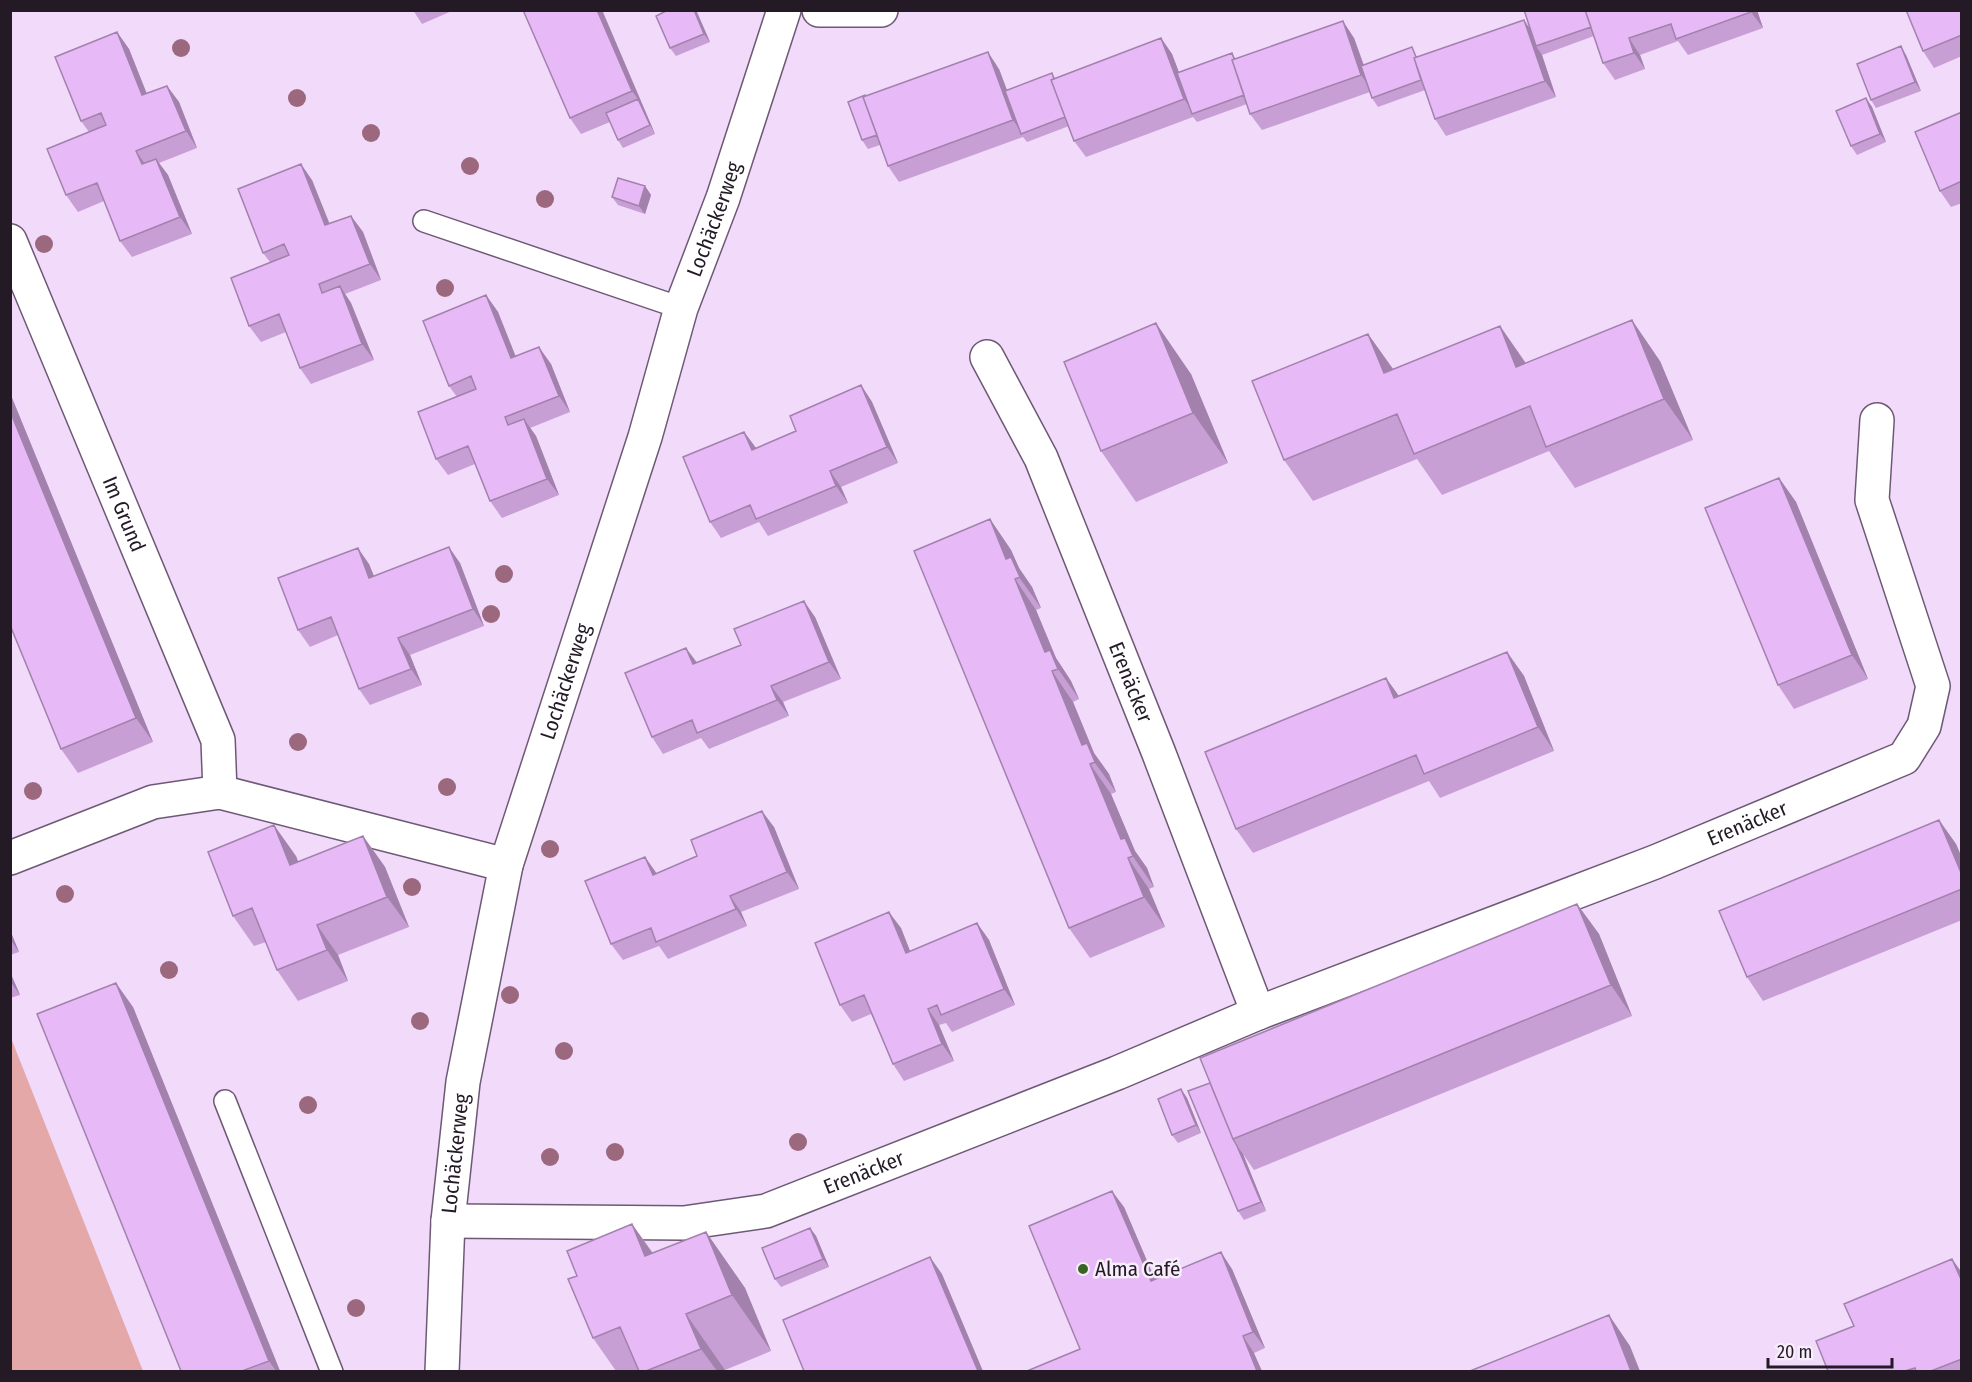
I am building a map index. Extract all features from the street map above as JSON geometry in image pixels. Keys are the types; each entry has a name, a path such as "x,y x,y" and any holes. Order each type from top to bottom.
{"street":[{"name":"Lochäckerweg","path":"442,1371 448,1221 463,1082 506,865 645,437 681,308 723,198 784,10"},
{"path":"819,10 881,10"},
{"name":"Im Grund","path":"10,241 218,740 220,792"},
{"name":"Erenäcker","path":"987,357 1041,458 1158,751 1258,1013"},
{"name":"Erenäcker","path":"448,1221 684,1223 766,1211 1117,1073 1258,1013 1655,862 1904,758 1924,726 1933,686 1872,500 1877,420"},
{"path":"10,858 153,802 220,792 506,865"}],"lane":[{"path":"424,221 681,308"},
{"path":"225,1101 332,1371"}],"shaded area":[{"path":"11,1038 143,1371 11,1371"}],"building":[{"path":"523,10 597,10 632,91 570,118"},
{"path":"668,10 694,10 704,34 670,48 656,16"},
{"path":"1524,10 1585,10 1591,27 1536,46"},
{"path":"1585,10 1751,10 1751,12 1676,39 1671,24 1629,38 1634,53 1603,63"},
{"path":"1906,10 1962,10 1962,35 1923,51"},
{"path":"1524,20 1545,81 1435,119 1414,58"},
{"path":"1343,21 1361,75 1250,114 1232,60"},
{"path":"117,32 142,95 167,86 186,131 136,151 142,164 156,159 180,217 120,241 97,183 66,195 47,149 106,125 101,113 81,121 55,57"},
{"path":"1161,38 1184,99 1074,141 1051,80"},
{"path":"1901,46 1915,82 1871,100 1857,64"},
{"path":"1412,47 1421,80 1372,98 1361,66"},
{"path":"988,52 1013,120 888,166 863,97"},
{"path":"1232,53 1234,59 1232,60 1244,95 1192,114 1177,73"},
{"path":"1052,73 1054,79 1051,80 1065,117 1021,134 1005,91"},
{"path":"865,95 863,97 877,135 862,140 848,102"},
{"path":"1866,98 1880,134 1851,146 1836,111"},
{"path":"638,99 650,125 618,140 606,113"},
{"path":"1962,112 1962,181 1940,191 1915,132"},
{"path":"301,164 325,225 351,216 370,264 319,284 322,293 340,286 362,344 300,368 279,314 249,326 231,278 289,255 284,244 263,253 238,189"},
{"path":"618,178 645,186 639,206 612,197"},
{"path":"486,295 511,358 539,347 559,396 505,417 508,425 524,419 547,479 490,501 468,446 436,459 418,412 476,389 471,376 449,386 423,321"},
{"path":"1632,320 1664,399 1546,447 1530,406 1414,454 1397,414 1284,460 1252,381 1368,334 1384,373 1500,326 1516,367"},
{"path":"1156,323 1193,413 1101,451 1064,362"},
{"path":"861,385 887,447 830,471 836,486 756,519 750,505 710,522 683,457 744,432 752,450 796,431 790,416"},
{"path":"10,411 136,718 61,749 10,625"},
{"path":"1779,478 1852,655 1778,685 1705,508"},
{"path":"990,519 1006,559 1011,557 1020,577 1015,579 1045,652 1050,650 1058,669 1052,671 1082,745 1087,743 1095,762 1090,764 1121,839 1125,838 1133,856 1128,858 1144,897 1069,928 914,551"},
{"path":"449,547 473,609 398,638 411,669 359,689 331,617 298,630 278,578 358,548 369,578"},
{"path":"804,601 829,662 771,686 777,700 697,733 692,720 652,737 625,673 686,648 693,664 741,645 734,629"},
{"path":"1507,652 1538,727 1424,774 1416,755 1236,829 1205,752 1386,678 1394,698"},
{"path":"762,811 787,872 730,896 736,909 656,942 651,928 611,944 585,881 645,857 653,875 697,856 691,840"},
{"path":"1939,820 1962,875 1962,889 1747,977 1719,911"},
{"path":"274,825 290,865 363,836 387,897 317,925 327,950 277,970 252,908 233,916 208,852"},
{"path":"1577,904 1611,985 1233,1139 1200,1058"},
{"path":"889,912 906,953 977,923 1004,989 941,1015 937,1005 928,1009 942,1044 893,1064 864,995 840,1005 815,943"},
{"path":"116,983 269,1361 242,1371 181,1371 37,1014"},
{"path":"1210,1083 1261,1202 1238,1211 1188,1091"},
{"path":"1181,1089 1196,1125 1172,1135 1158,1099"},
{"path":"1112,1191 1151,1281 1221,1252 1253,1332 1243,1336 1257,1371 1027,1371 1080,1349 1029,1226"},
{"path":"632,1224 645,1256 706,1232 732,1295 686,1314 701,1349 646,1371 639,1371 620,1327 593,1338 568,1279 577,1276 567,1251"},
{"path":"810,1228 823,1259 775,1279 762,1248"},
{"path":"930,1257 978,1371 804,1371 783,1320"},
{"path":"1952,1259 1960,1277 1962,1276 1962,1359 1931,1371 1916,1371 1915,1368 1905,1371 1828,1371 1816,1341 1854,1326 1844,1304"},
{"path":"1609,1315 1631,1371 1470,1371"}],"place":[{"name":"Alma Café","path":"1083,1269"}]}
